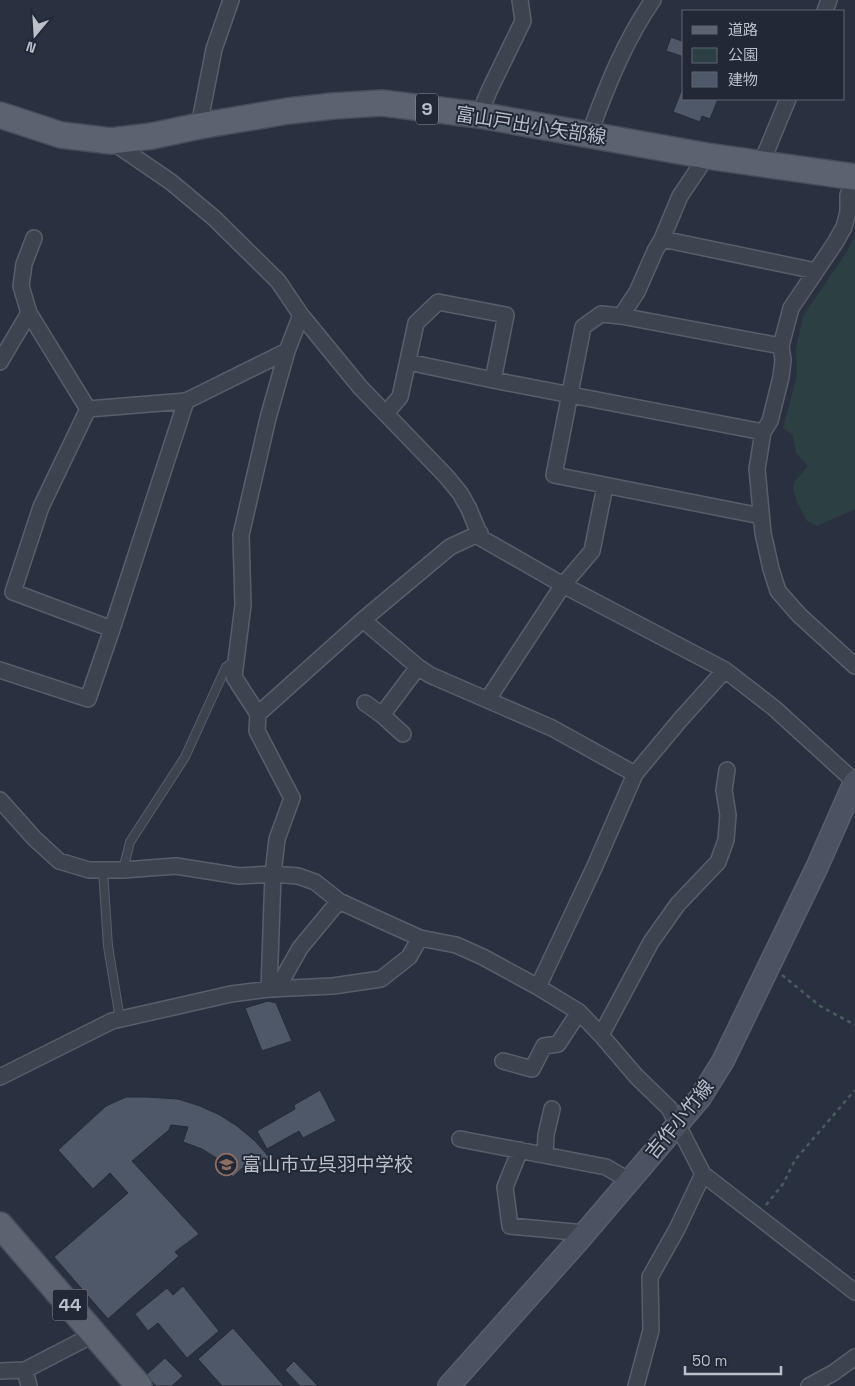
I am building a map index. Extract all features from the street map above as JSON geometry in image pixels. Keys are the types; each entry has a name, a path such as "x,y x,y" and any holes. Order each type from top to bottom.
{"main road":[{"name":"富山戸出小矢部線","path":"0,115 61,135 111,141 152,136 288,111 382,103 479,115 707,156 855,178"},
{"name":"吉作小竹線","path":"449,1386 585,1233 700,1098 723,1061 855,782"},
{"name":"44","path":"0,1225 139,1386"}],"street":[{"path":"199,126 214,50 231,0"},
{"path":"479,115 523,21 520,0"},
{"path":"592,128 604,95 638,21 653,0"},
{"path":"761,164 788,100"},
{"path":"111,141 170,182 214,218 278,282 360,387 460,493 481,538 563,585 725,670 774,708 855,782"},
{"path":"621,316 637,292 680,196 707,156"},
{"path":"855,178 848,195 848,212 844,227 791,308 781,346 783,360 781,377 770,421 764,432 757,469 763,533 778,591 799,615 855,666"},
{"path":"34,238 24,264 21,286 28,312 88,409"},
{"path":"662,239 816,271"},
{"path":"386,414 400,397 416,323 438,302 506,315 493,380"},
{"path":"0,362 28,312"},
{"path":"761,516 554,475 584,327 602,314 781,346"},
{"path":"273,989 273,874 276,839 292,798 257,731 258,714 234,677 243,605 241,534 268,418 287,351 302,315"},
{"path":"88,409 186,401 287,351"},
{"path":"408,362 764,432"},
{"path":"0,670 88,699 186,401"},
{"path":"88,409 41,507 13,592 112,630"},
{"path":"488,699 563,585 592,551 605,486"},
{"path":"258,714 364,619 450,547 480,533"},
{"path":"364,619 418,667 430,675 552,728 636,774"},
{"path":"382,715 418,667"},
{"path":"538,987 636,774 680,720 725,670"},
{"path":"364,702 403,734"},
{"path":"601,1035 651,942 678,904 718,862 726,840 728,816 724,790 727,770"},
{"path":"0,800 34,838 59,861 89,870 123,870 176,866 239,876 273,874 298,876 315,882 339,901 420,938 456,945 538,987 578,1012 601,1035 636,1076 670,1108 703,1174 855,1292"},
{"path":"273,989 300,948 339,901"},
{"path":"0,1078 112,1021 231,994 273,989 333,986 382,979 409,957 420,938"},
{"path":"503,1061 532,1069 544,1046 558,1044 578,1012"},
{"path":"545,1155 546,1134 552,1109"},
{"path":"460,1138 606,1167 630,1181"},
{"path":"520,1150 505,1187 510,1226 585,1233"},
{"path":"636,1386 651,1330 650,1277 677,1229 703,1174"},
{"path":"0,1372 25,1370 94,1333"},
{"path":"809,1386 855,1357"},
{"path":"25,1370 29,1386"}],"lane":[{"path":"123,870 130,842 185,757 226,667 236,660"},
{"path":"103,870 108,946 120,1019"}],"path":[{"path":"769,965 820,1006 855,1025"},
{"path":"757,1216 783,1184 795,1160 855,1090"}],"green space":[{"path":"855,236 855,509 817,526 807,521 797,502 793,488 795,481 808,466 796,453 793,435 783,428 797,375 796,349 803,316 848,250"}],"building":[{"path":"671,37 682,41 682,56 666,51"},
{"path":"682,89 682,100 718,100 710,119 702,116 700,122 673,112"},
{"path":"268,1001 276,1003 292,1041 262,1051 245,1008"},
{"path":"320,1090 336,1121 303,1138 299,1131 267,1149 257,1131 295,1109 294,1105"},
{"path":"126,1097 178,1099 200,1106 220,1115 237,1126 255,1141 270,1158 258,1169 249,1162 233,1177 218,1159 202,1149 183,1142 188,1127 171,1125 169,1130 132,1161 199,1234 175,1252 179,1256 108,1319 54,1257 128,1193 110,1173 93,1189 58,1150 106,1106"},
{"path":"183,1286 219,1331 187,1358 158,1323 148,1331 135,1314 167,1288 173,1295"},
{"path":"233,1328 284,1386 222,1386 198,1359"},
{"path":"165,1358 183,1376 172,1386 156,1386 146,1375"},
{"path":"294,1361 318,1386 300,1386 285,1370"}],"place":[{"name":"富山市立呉羽中学校","path":"226,1164"}]}
